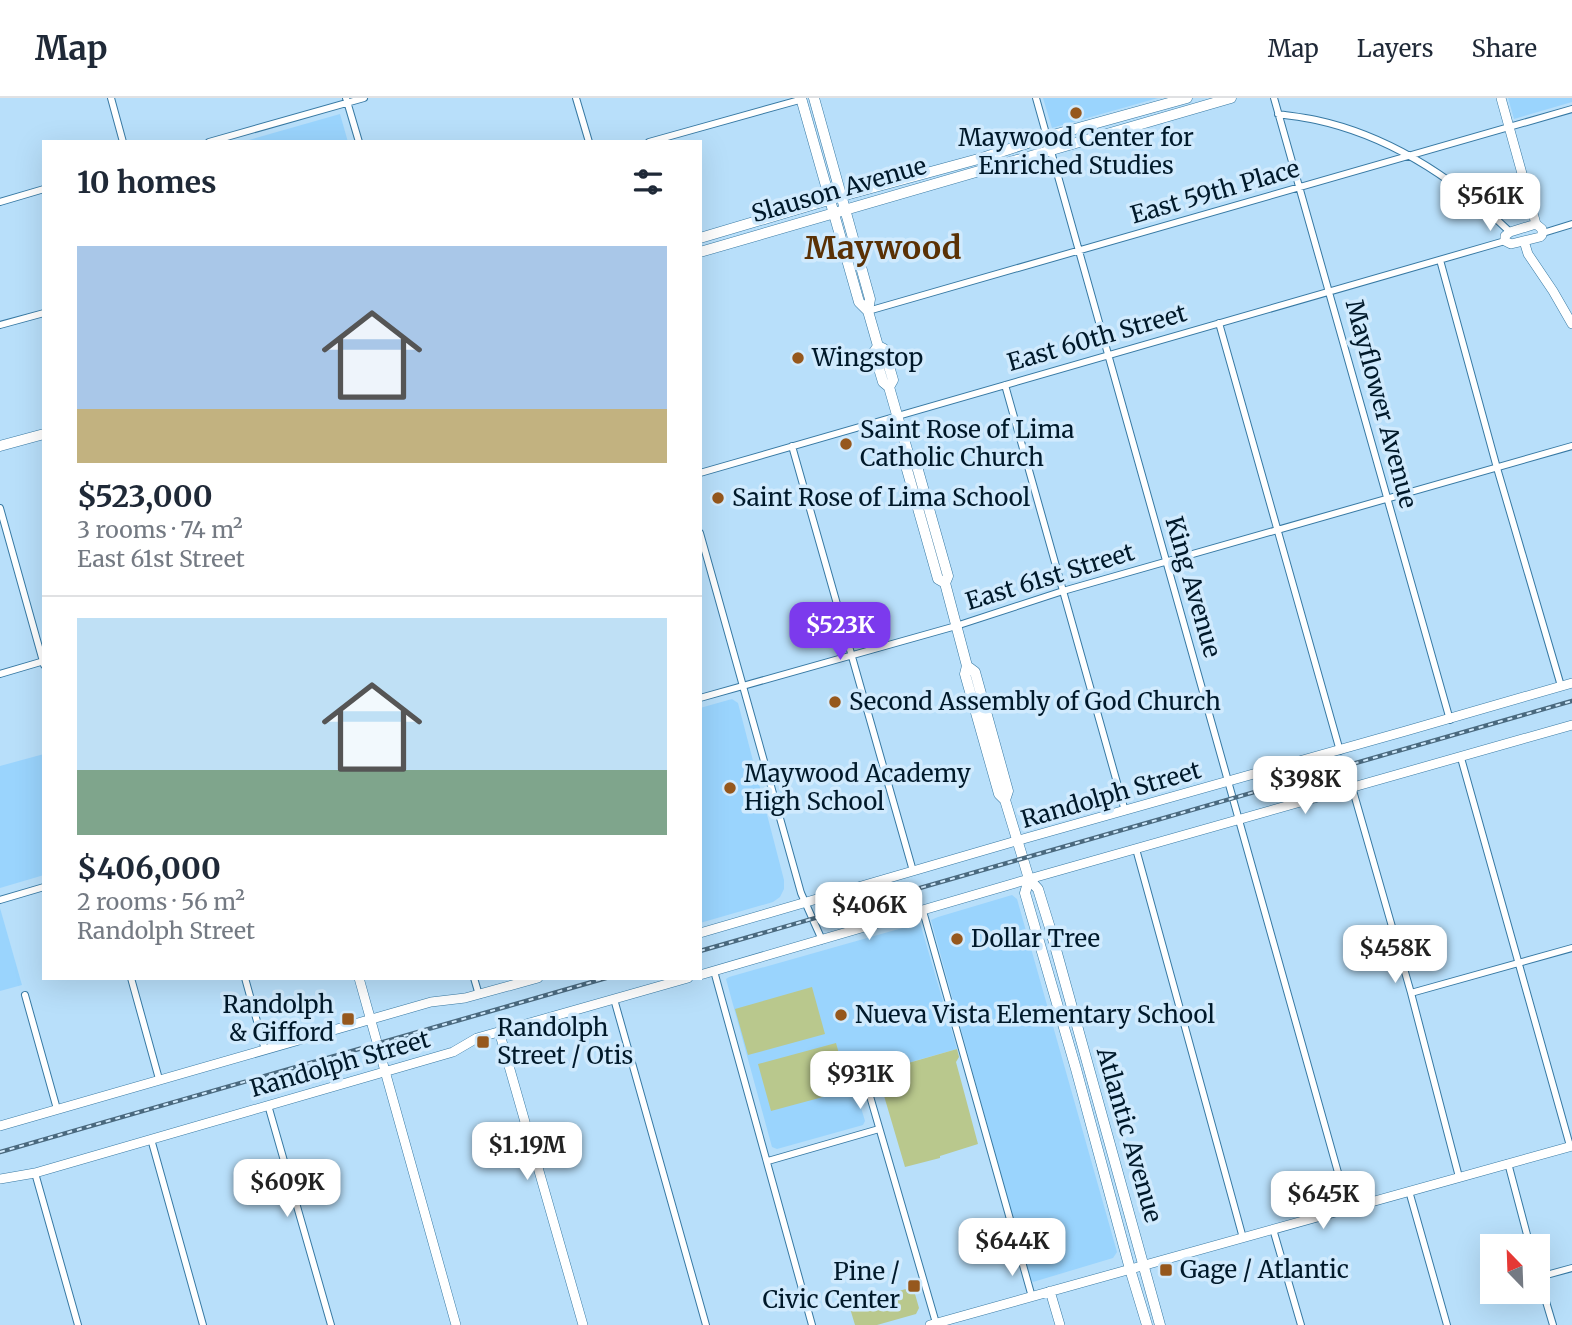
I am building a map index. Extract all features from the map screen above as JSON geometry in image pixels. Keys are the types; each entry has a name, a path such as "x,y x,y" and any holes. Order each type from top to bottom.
{"main road":[{"path":"802,98 859,302 868,311"},
{"path":"814,98 870,299 868,311 878,346 874,352 883,382 889,387 897,416"},
{"name":"Slauson Avenue","path":"702,237 1187,98"},
{"name":"Slauson Avenue","path":"702,251 1231,98"},
{"name":"Atlantic Avenue","path":"897,416 909,460 916,463 948,576 945,583 967,666 975,672 1008,791 1005,800 1029,879 1038,889 1050,928 1160,1325"},
{"path":"0,446 42,435"},
{"name":"Atlantic Avenue","path":"1029,879 1025,893 1147,1325"}],"street":[{"path":"111,98 122,140"},
{"path":"216,140 347,100 364,98"},
{"path":"576,98 588,140"},
{"path":"656,140 802,98"},
{"name":"King Avenue","path":"1036,98 1348,1208"},
{"name":"Mayflower Avenue","path":"1274,98 1450,720"},
{"path":"1501,98 1535,224 1540,226 1543,233"},
{"path":"347,100 358,140"},
{"name":"East 59th Place","path":"868,311 1572,109"},
{"path":"1278,114 1317,120 1411,156 1468,194 1507,236"},
{"path":"0,202 42,190"},
{"name":"East 60th Street","path":"702,471 1440,260 1535,224"},
{"name":"East 60th Street","path":"1507,236 1508,244 1537,239 1543,233 1572,224"},
{"path":"1524,241 1528,254 1572,324"},
{"path":"1440,260 1561,686"},
{"path":"0,325 42,314"},
{"path":"1219,323 1340,751"},
{"path":"1005,385 1125,811"},
{"path":"792,446 913,871"},
{"name":"East 61st Street","path":"702,697 1572,446"},
{"path":"0,508 42,659"},
{"path":"702,540 794,870 805,904 822,940"},
{"path":"0,674 42,663"},
{"name":"Randolph Street","path":"702,932 1572,683"},
{"path":"702,974 1572,725"},
{"path":"867,1086 933,1324 953,1322 1144,1265 1571,1146 1461,758"},
{"path":"1352,787 1411,993 1459,1177"},
{"path":"1136,849 1242,1238"},
{"path":"0,900 42,888"},
{"path":"923,911 1032,1297"},
{"path":"1411,993 1572,948"},
{"path":"714,971 813,1325"},
{"path":"132,980 159,1079"},
{"path":"246,980 265,1049"},
{"path":"360,980 456,1325"},
{"path":"475,980 479,995"},
{"name":"Randolph Street","path":"0,1126 431,1002 466,999 531,980"},
{"name":"Randolph Street","path":"0,1180 35,1173 385,1072 453,1052 477,1038 499,1031 681,980"},
{"path":"25,995 57,1109"},
{"path":"614,999 706,1325"},
{"path":"499,1031 583,1325"},
{"path":"268,1105 331,1325"},
{"path":"768,1161 879,1129"},
{"path":"151,1139 202,1325"},
{"path":"1508,1163 1527,1234"},
{"path":"35,1173 78,1325"},
{"path":"1409,1191 1447,1325"},
{"path":"1273,1229 1301,1325"},
{"path":"1550,1273 1572,1268"},
{"path":"1050,1292 1060,1325"},
{"path":"1547,1304 1553,1325"}],"shaded area":[{"name":"Maywood Center for Enriched Studies","path":"1043,98 1158,98 1052,128"},
{"path":"1508,98 1572,98 1572,102 1514,119"},
{"path":"340,114 347,140 249,140"},
{"name":"Maywood Academy High School","path":"732,699 738,703 784,880 784,889 780,897 773,902 702,922 702,707"},
{"path":"42,755 42,876 0,888 0,766"},
{"path":"1012,895 1017,899 1117,1252 1113,1258 1033,1282 1029,1277 931,920"},
{"path":"0,908 22,985 0,991"},
{"name":"Nueva Vista Elementary School","path":"920,923 957,1049 854,1078 865,1121 863,1125 777,1149 772,1147 726,979"}],"green space":[{"path":"812,987 825,1034 748,1055 735,1009"},
{"path":"836,1043 849,1090 771,1111 758,1064"},
{"path":"957,1049 959,1057 956,1062 978,1144 905,1167 877,1072"},
{"path":"913,1287 919,1308 916,1314 877,1325 855,1325 849,1305"}],"railway":[{"path":"702,950 1572,701"},
{"path":"0,1152 599,980"}],"place":[{"name":"Maywood Center for Enriched Studies","path":"1076,113"},
{"name":"Wingstop","path":"798,358"},
{"name":"Saint Rose of Lima Catholic Church","path":"846,444"},
{"name":"Saint Rose of Lima School","path":"718,498"},
{"name":"Second Assembly of God Church","path":"835,702"},
{"name":"Maywood Academy High School","path":"730,788"},
{"name":"Dollar Tree","path":"957,939"},
{"name":"Nueva Vista Elementary School","path":"841,1015"},
{"name":"Randolph & Gifford","path":"348,1019"},
{"name":"Randolph Street / Otis","path":"483,1042"},
{"name":"Gage / Atlantic","path":"1166,1270"},
{"name":"Pine / Civic Center","path":"914,1286"}],"district":[{"name":"Maywood","path":"883,248"}]}
